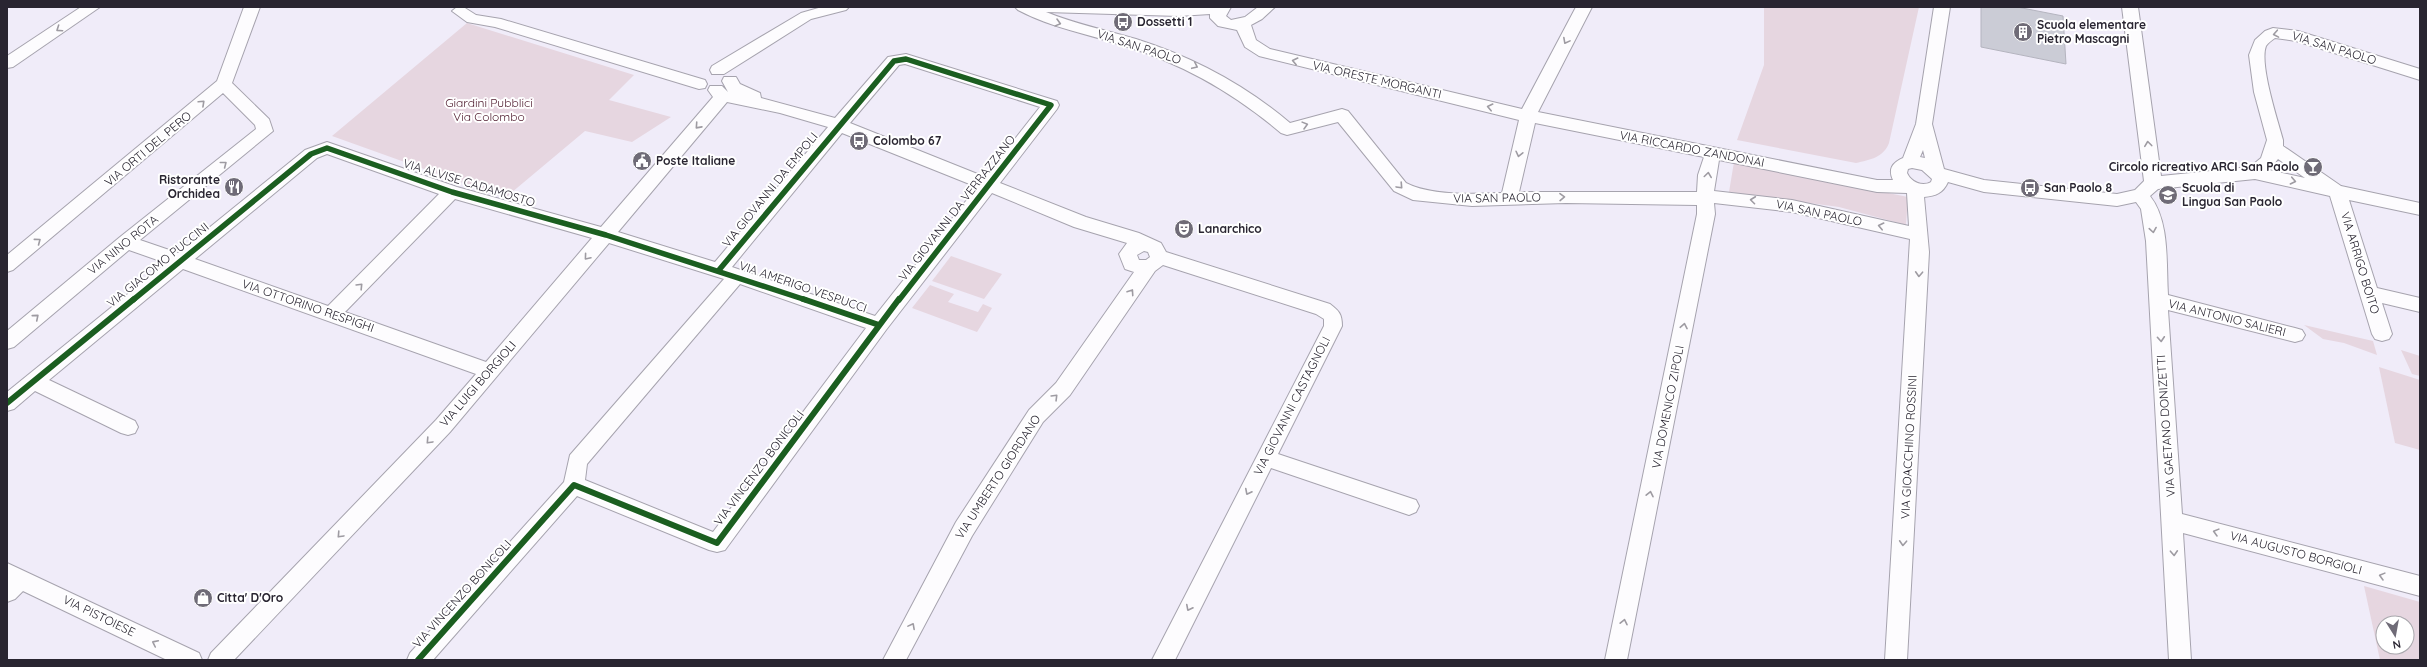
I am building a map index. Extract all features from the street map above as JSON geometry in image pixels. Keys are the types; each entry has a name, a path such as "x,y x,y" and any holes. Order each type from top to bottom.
{"street":[{"path":"7,63 92,7"},
{"name":"VIA ORTI DEL PERO","path":"7,265 49,232 223,84 228,75 252,7"},
{"path":"456,9 473,11 484,7 484,12 496,22"},
{"path":"721,80 738,59 806,16 840,7"},
{"path":"1024,7 1179,11 1221,10 1226,24 1267,7"},
{"name":"VIA SAN PAOLO","path":"1024,7 1044,19 1172,55 1206,71 1242,93 1262,106 1287,129 1342,115 1400,187 1408,193 1472,200 1566,196 1690,199 1705,197 1751,200 1792,206 1919,235"},
{"path":"1246,15 1256,7"},
{"path":"1509,198 1528,116 1584,7"},
{"path":"1910,162 1924,124 1942,7"},
{"path":"2130,7 2153,183"},
{"path":"456,9 472,18 496,22 699,84 702,76 721,80 781,108 839,125 1080,222 1136,248 1155,248 1154,262"},
{"name":"VIA ORESTE MORGANTI","path":"1246,15 1248,42 1253,48 1261,52 1528,116"},
{"name":"VIA SAN PAOLO","path":"2274,148 2274,140 2257,62 2258,48 2262,41 2273,33 2298,36 2420,75"},
{"name":"VIA GIOVANNI DA EMPOLI","path":"728,273 839,125 892,62 901,59 1051,105"},
{"path":"652,70 721,80"},
{"name":"VIA LUIGI BORGIOLI","path":"219,660 432,438 490,371 606,235 721,80"},
{"name":"VIA NINO ROTA","path":"7,342 126,242 265,131 262,123 223,84"},
{"name":"VIA GIOVANNI DA VERRAZZANO","path":"879,325 1051,105"},
{"name":"VIA RICCARDO ZANDONAI","path":"1528,116 1877,186 1908,183 1931,190 1938,176"},
{"path":"1924,124 1938,176"},
{"name":"VIA ALVISE CADAMOSTO","path":"327,148 452,192 606,235"},
{"name":"VIA GIACOMO PUCCINI","path":"7,403 311,154 327,148"},
{"path":"2255,173 2268,161 2274,148 2338,192"},
{"name":"VIA DOMENICO ZIPOLI","path":"1616,660 1706,214 1705,197 1710,160 1714,154"},
{"path":"1919,235 1908,183 1900,166 1910,162 1925,164 1938,176 1974,188 1984,186 2117,200 2140,195 2153,183 2255,173 2420,209"},
{"path":"332,314 452,192"},
{"name":"VIA ARRIGO BOITO","path":"2338,192 2371,294 2382,334"},
{"name":"VIA GAETANO DONIZETTI","path":"2140,195 2150,208 2155,241 2180,660"},
{"name":"VIA AMERIGO VESPUCCI","path":"606,235 728,273 879,325"},
{"name":"VIA GIOACCHINO ROSSINI","path":"1896,660 1920,252 1919,235"},
{"name":"VIA OTTORINO RESPIGHI","path":"126,242 490,371"},
{"name":"VIA GIOVANNI CASTAGNOLI","path":"1154,262 1323,309 1332,316 1333,326 1163,660"},
{"name":"VIA UMBERTO GIORDANO","path":"894,660 964,529 1036,416 1063,389 1154,262"},
{"path":"574,485 577,461 728,273"},
{"path":"2371,294 2420,305"},
{"name":"VIA ANTONIO SALIERI","path":"2158,300 2295,335"},
{"name":"VIA VINCENZO BONICOLI","path":"418,660 574,485 717,543 879,325"},
{"path":"34,382 128,426"},
{"path":"1266,458 1409,506"},
{"name":"VIA AUGUSTO BORGIOLI","path":"2172,521 2420,586"},
{"name":"VIA PISTOIESE","path":"12,581 191,660"}],"green space":[{"path":"1764,7 1919,7 1889,143 1884,152 1871,159 1856,163 1737,140 1764,65"},
{"name":"Giardini Pubblici Via Colombo","path":"467,23 634,75 609,100 671,117 632,142 585,131 505,198 332,136"},
{"path":"1734,162 1908,197 1906,225 1839,207 1729,192"},
{"path":"951,256 1002,274 984,299 932,281"},
{"path":"930,285 954,294 948,302 978,312 983,304 992,308 977,332 912,308"},
{"path":"2304,325 2373,341 2377,355 2344,343 2323,339"},
{"path":"2401,350 2420,356 2420,376 2412,374"},
{"path":"2379,367 2420,380 2420,450 2395,443"},
{"path":"2364,586 2420,602 2420,660 2380,660 2379,655 2415,655 2415,615 2375,615 2375,637"}],"building":[{"name":"Scuola elementare Pietro Mascagni","path":"1981,7 2017,7 2063,16 2066,64 1981,47"}],"cycle path":[{"path":"418,660 574,485 717,543 879,325 1051,105 906,59 894,61 719,270"},
{"path":"7,403 311,154 327,148 452,192 606,235 719,270 879,325"}],"place":[{"name":"Dossetti 1","path":"1123,22"},
{"name":"Scuola elementare Pietro Mascagni","path":"2023,32"},
{"name":"Colombo 67","path":"859,141"},
{"name":"Poste Italiane","path":"642,161"},
{"name":"Circolo ricreativo ARCI San Paolo","path":"2313,167"},
{"name":"Ristorante Orchidea","path":"234,187"},
{"name":"San Paolo 8","path":"2030,188"},
{"name":"Scuola di Lingua San Paolo","path":"2168,195"},
{"name":"Lanarchico","path":"1184,229"},
{"name":"Citta' D'Oro","path":"203,598"}]}
